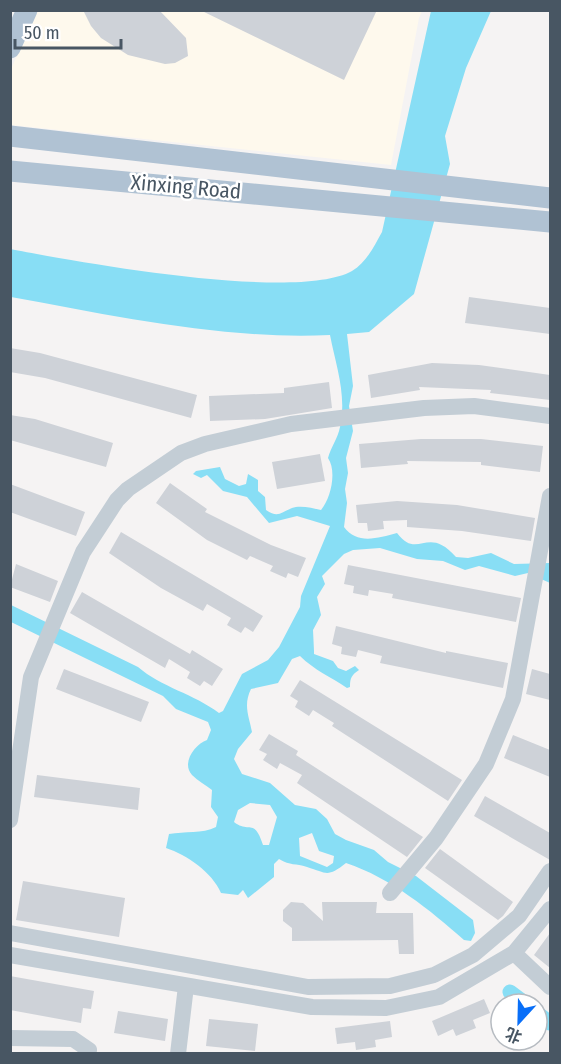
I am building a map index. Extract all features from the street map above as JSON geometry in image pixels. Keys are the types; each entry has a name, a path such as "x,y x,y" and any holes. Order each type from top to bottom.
{"main road":[{"path":"10,48 27,10"},
{"name":"Xinxing Road","path":"10,136 550,198"},
{"name":"Xinxing Road","path":"10,171 487,214 550,222"}],"street":[{"path":"10,820 31,677 83,552 117,500 128,489 181,453 205,444 291,424 424,408 474,405 550,416"},
{"path":"390,893 436,838 486,764 500,732 513,699 550,496"},
{"path":"10,933 308,987 390,986 434,975 473,955 519,916 550,871"},
{"path":"10,955 312,1007 386,1008 439,997 514,953 550,909"},
{"path":"514,953 550,987"},
{"path":"178,1053 186,986"},
{"path":"10,1038 73,1040 89,1050 88,1053"}],"shaded area":[{"path":"37,11 422,11 391,165 11,125 11,69"}],"water":[{"path":"431,11 491,11 466,68 445,136 450,164 414,294 369,332 347,334 353,386 349,406 353,431 346,458 348,473 345,489 347,503 344,527 349,533 361,538 368,539 397,533 404,541 411,544 438,543 456,557 468,558 491,553 514,564 550,563 550,583 528,573 515,576 479,566 465,570 443,561 417,559 380,548 353,550 344,554 322,576 325,584 317,597 321,615 313,630 314,654 333,661 338,668 346,671 355,666 359,670 352,677 350,687 347,688 300,656 292,659 278,683 251,689 247,705 252,732 238,749 234,759 242,774 270,783 295,805 316,809 327,819 335,834 374,850 388,862 416,876 473,920 475,933 471,941 464,940 424,906 394,886 363,869 346,863 335,871 327,873 279,859 274,864 274,877 248,898 243,890 238,895 221,893 212,878 198,865 166,848 169,834 199,832 216,827 218,817 211,807 212,790 192,775 188,765 194,750 207,740 211,730 208,722 176,709 163,696 11,622 11,605 138,667 157,680 219,713 223,711 242,674 268,660 279,647 300,607 301,596 330,526 297,516 269,523 247,497 223,491 207,475 201,478 193,474 196,471 220,467 225,479 239,486 246,484 248,474 258,480 258,491 265,497 266,510 273,514 299,507 321,510 328,499 332,484 331,463 328,458 339,431 342,403 340,381 330,335 290,336 210,330 130,319 11,297 10,249 133,270 237,281 284,282 324,279 352,271 366,258 382,232","holes":["250,803 270,805 277,817 269,845 263,845 254,829 234,822 238,810","312,833 319,851 334,856 333,863 327,867 300,856 299,838"]}],"building":[{"path":"83,10 159,10 186,38 188,56 175,63 165,64 128,55 101,38 91,26"},
{"path":"200,10 377,10 344,80"},
{"path":"469,297 550,308 550,334 465,323"},
{"path":"10,348 40,353 197,395 191,418 45,378 10,372"},
{"path":"432,363 479,365 550,375 550,400 490,393 491,390 419,387 420,390 371,398 368,375"},
{"path":"329,382 332,408 265,419 210,421 209,396 284,393 284,388"},
{"path":"10,415 35,419 113,443 106,467 10,440"},
{"path":"421,439 481,439 543,446 540,472 481,465 481,462 407,461 408,464 361,468 359,444"},
{"path":"320,454 325,481 277,489 272,462"},
{"path":"170,483 207,509 205,512 271,545 306,558 298,577 288,573 286,578 270,571 273,566 250,556 247,560 207,540 156,503"},
{"path":"10,484 85,512 76,536 10,512"},
{"path":"397,501 457,505 535,518 531,541 462,531 407,527 407,520 383,521 384,529 368,531 367,523 358,523 356,505"},
{"path":"121,532 263,616 253,632 245,627 241,633 227,625 231,618 207,604 203,611 161,588 109,553"},
{"path":"16,564 58,581 50,602 10,587"},
{"path":"348,565 521,598 516,622 392,598 393,594 369,590 368,596 353,593 354,586 344,584"},
{"path":"82,592 190,654 192,650 223,669 212,686 204,681 200,686 187,678 190,672 169,659 165,668 70,613"},
{"path":"336,626 446,653 446,651 508,663 503,688 380,663 382,656 358,650 356,657 341,654 342,647 332,644"},
{"path":"64,669 149,702 141,722 56,689"},
{"path":"532,669 550,674 550,700 526,694"},
{"path":"300,680 462,780 448,801 332,726 334,723 313,710 309,716 295,707 298,701 290,696"},
{"path":"269,734 298,751 296,755 423,837 407,857 297,783 302,775 280,763 277,769 263,760 267,754 259,750"},
{"path":"513,735 550,750 550,777 504,758"},
{"path":"37,775 140,788 138,810 34,797"},
{"path":"485,796 550,833 550,860 474,816"},
{"path":"440,849 513,902 503,916 498,920 425,868"},
{"path":"23,881 125,898 119,937 16,920"},
{"path":"291,902 303,903 323,921 322,902 377,902 376,913 413,913 414,954 399,954 398,940 292,941 292,928 283,921 283,910"},
{"path":"550,933 550,968 534,955"},
{"path":"10,976 94,991 91,1009 83,1008 81,1023 10,1010"},
{"path":"484,999 489,1011 489,1013 473,1020 476,1028 456,1036 453,1029 438,1036 432,1021"},
{"path":"118,1011 168,1019 165,1041 114,1033"},
{"path":"209,1019 258,1024 255,1051 206,1046"},
{"path":"390,1021 392,1037 375,1040 376,1047 356,1050 355,1042 337,1044 335,1028"}]}
